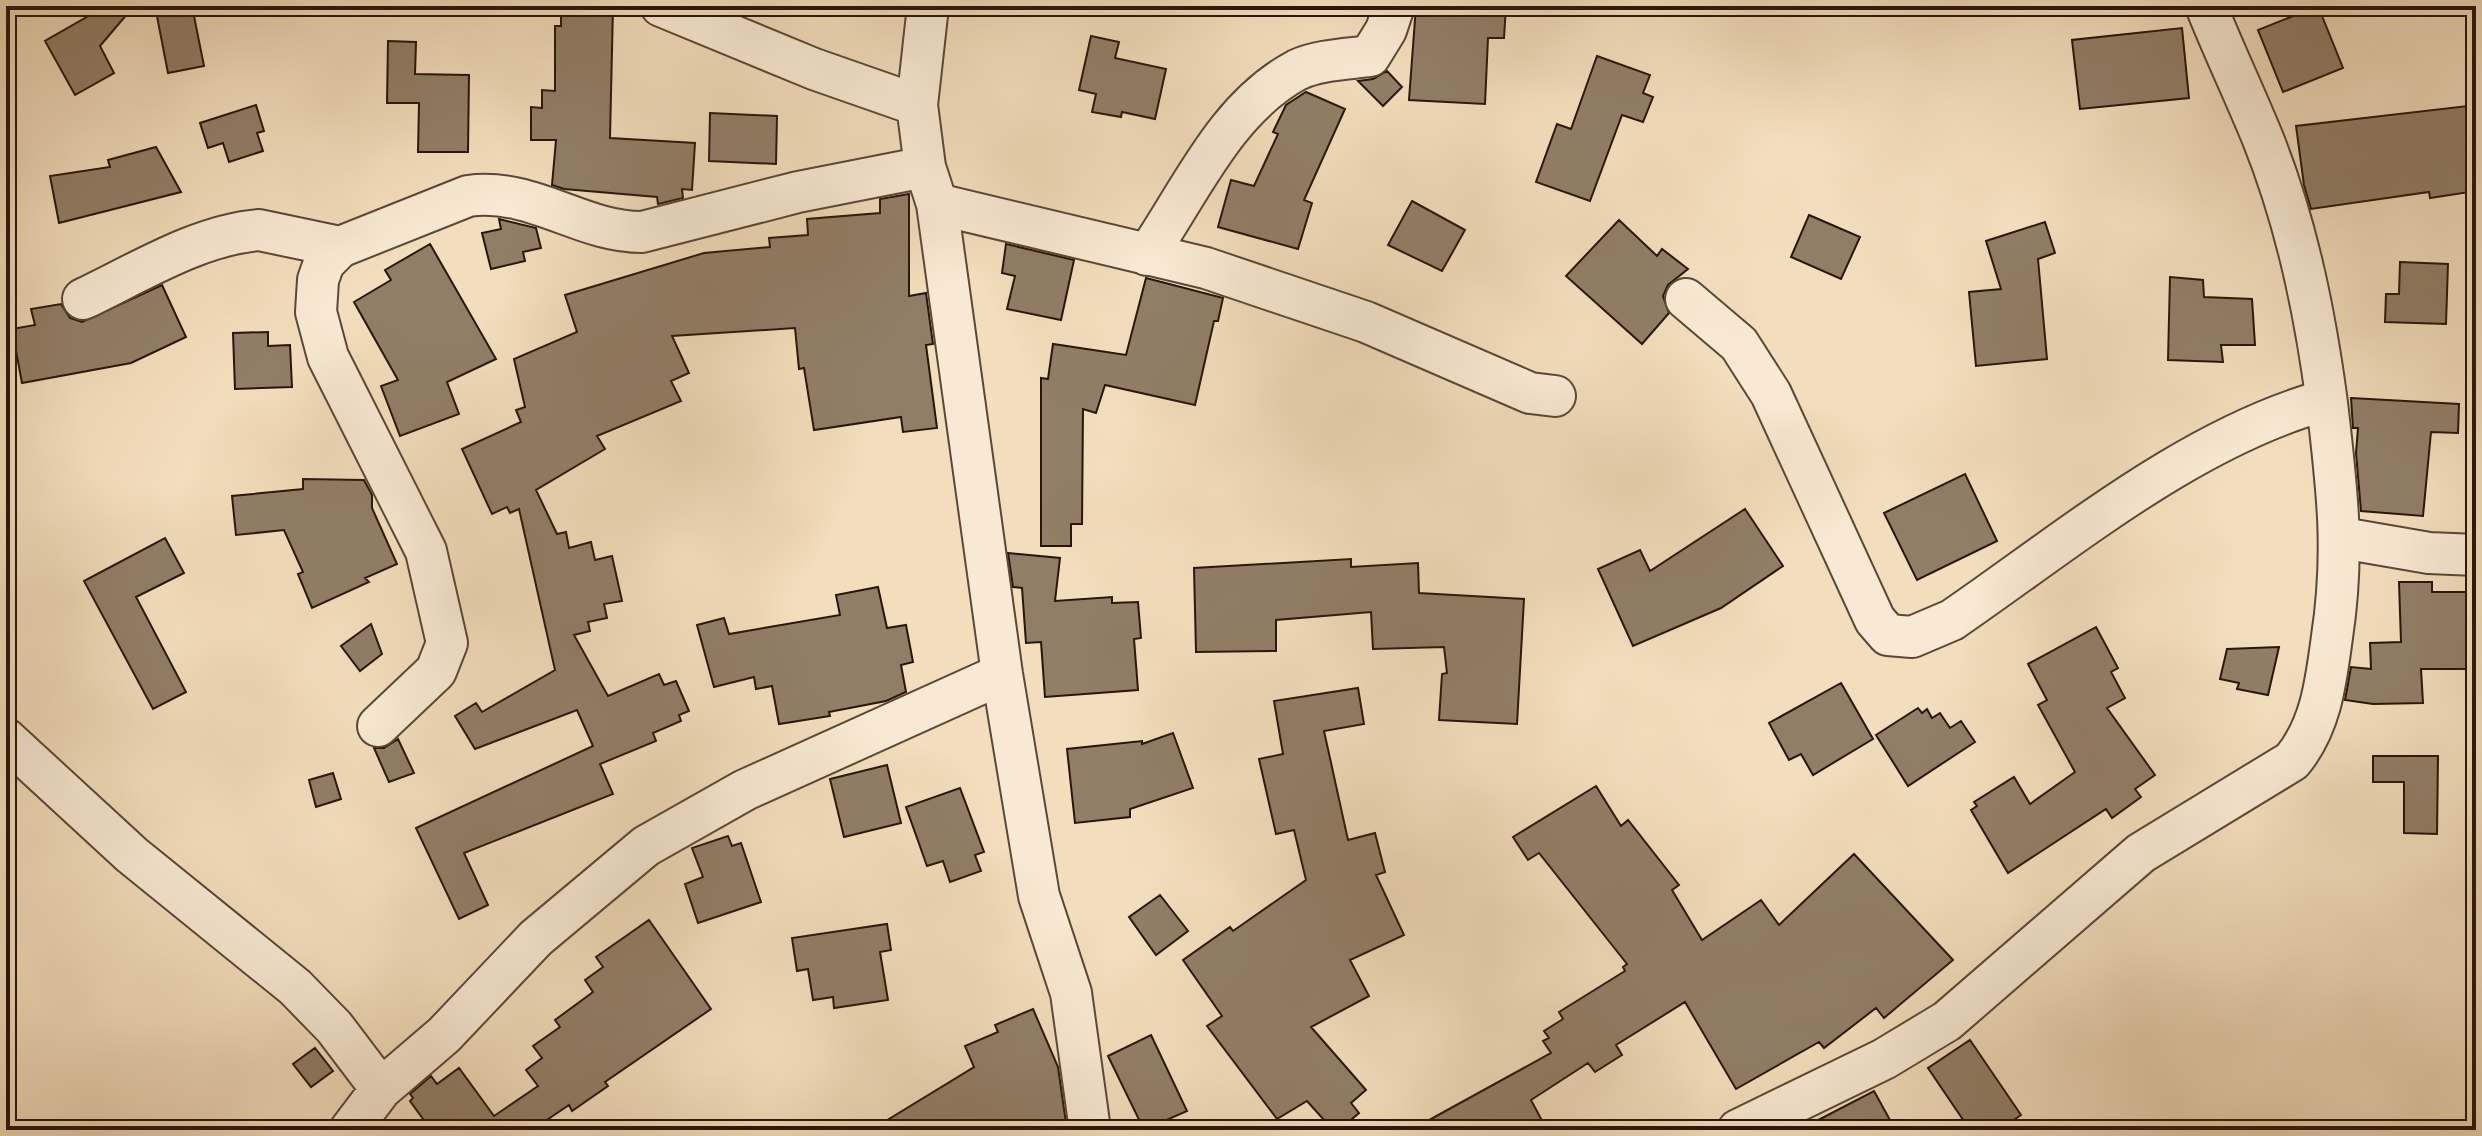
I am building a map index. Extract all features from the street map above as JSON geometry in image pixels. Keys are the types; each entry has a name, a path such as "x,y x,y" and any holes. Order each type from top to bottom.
{"street":[{"path":"661,6 814,69 917,105"},
{"path":"928,6 917,105 1002,674 1039,896 1071,993 1090,1130"},
{"path":"1147,255 1226,133 1273,86 1300,69 1370,56 1386,30 1394,6"},
{"path":"1738,1130 1884,1059 1947,1021 2141,853 2292,761 2308,741 2320,708 2340,590 2342,538 2326,400 2309,286 2264,141 2206,6"},
{"path":"378,726 436,671 447,643 426,551 328,357 316,312 318,280 324,263 340,247 468,196 488,193 528,199 618,230 642,232 798,192 931,186 1147,255 1206,268 1325,307 1530,393 1555,396"},
{"path":"83,299 186,252 247,231 259,230 340,247"},
{"path":"1686,299 1739,344 1771,394 1875,620 1888,635 1912,637 1952,620 2196,456 2279,413 2326,400"},
{"path":"2342,538 2429,553 2476,555"},
{"path":"350,1130 381,1089 444,1035 536,938 646,846 745,790 1002,674"},
{"path":"6,739 132,855 295,987 334,1027 381,1089"}],"building":[{"path":"106,6 134,6 100,46 114,73 75,95 45,41"},
{"path":"155,6 192,6 204,66 168,73"},
{"path":"561,6 613,6 610,138 695,143 692,190 682,189 683,198 658,204 657,197 564,189 552,185 556,140 531,140 531,107 542,108 542,90 555,91 555,26 561,26"},
{"path":"1416,6 1506,6 1504,38 1488,38 1485,104 1409,100"},
{"path":"2318,6 2343,68 2283,92 2258,30"},
{"path":"2182,28 2189,98 2080,109 2072,40"},
{"path":"1091,36 1119,42 1115,58 1166,69 1155,119 1122,112 1121,117 1092,112 1096,94 1079,90"},
{"path":"388,41 416,42 415,74 469,75 468,152 418,152 419,103 387,103"},
{"path":"1597,56 1650,75 1643,93 1653,97 1643,122 1622,115 1590,201 1536,182 1557,124 1571,129"},
{"path":"1387,71 1402,87 1383,106 1358,81 1373,79"},
{"path":"1306,92 1345,109 1304,200 1312,203 1298,249 1218,227 1231,180 1254,186 1278,134 1273,132 1286,105"},
{"path":"256,105 264,131 257,133 263,151 229,162 223,143 208,148 200,123"},
{"path":"2476,105 2476,191 2430,198 2429,192 2311,209 2304,185 2296,126"},
{"path":"710,113 777,116 776,164 709,161"},
{"path":"156,147 181,192 59,223 50,176 110,167 108,160"},
{"path":"909,194 909,296 926,293 933,344 926,345 937,428 903,432 901,417 814,430 804,368 799,369 795,328 672,336 689,373 671,381 681,401 597,436 605,449 536,490 557,534 566,532 569,548 591,542 595,560 612,556 622,601 604,604 607,618 588,622 590,631 574,635 608,696 659,674 664,685 676,681 689,711 679,715 681,721 653,733 656,741 600,764 613,794 464,853 488,905 459,919 416,828 593,746 577,710 475,749 455,716 476,703 482,712 555,670 519,509 510,513 507,507 492,514 462,449 521,422 516,410 525,407 514,359 577,332 565,295 704,253 770,247 769,238 808,235 807,219 880,213 880,199"},
{"path":"1412,201 1465,230 1442,271 1388,245"},
{"path":"1809,215 1860,237 1841,279 1791,257"},
{"path":"499,219 536,228 541,248 523,252 525,261 491,269 482,233 501,229"},
{"path":"1619,220 1657,256 1662,249 1688,269 1668,285 1663,296 1669,313 1642,344 1566,276"},
{"path":"2045,222 2055,253 2038,259 2047,359 1976,366 1969,292 2001,289 1986,241"},
{"path":"430,244 496,359 447,382 459,414 400,436 381,386 398,380 354,302 391,280 385,270"},
{"path":"1006,244 1074,260 1061,320 1007,309 1015,276 1002,273"},
{"path":"2400,262 2448,264 2446,324 2385,322 2386,294 2399,294"},
{"path":"2170,277 2203,280 2204,297 2252,299 2255,345 2221,345 2223,362 2168,360"},
{"path":"1146,278 1223,298 1218,321 1214,321 1195,405 1105,385 1096,413 1083,409 1082,524 1071,524 1071,546 1041,546 1041,378 1048,379 1053,344 1126,355"},
{"path":"162,285 186,337 131,363 22,383 12,329 35,325 31,309 61,304 70,318 82,322"},
{"path":"268,332 268,346 290,345 292,387 235,389 233,333"},
{"path":"2351,398 2459,404 2458,433 2431,432 2423,516 2361,511 2356,453 2358,428 2353,428"},
{"path":"1965,474 1997,541 1917,580 1884,513"},
{"path":"303,479 364,480 372,495 372,508 397,564 365,578 369,582 312,608 298,574 303,572 284,530 236,535 232,496 303,489"},
{"path":"1745,509 1783,566 1721,608 1633,646 1598,569 1640,550 1650,571"},
{"path":"165,538 184,573 136,597 186,692 153,709 84,581"},
{"path":"1008,553 1060,558 1055,601 1112,597 1112,603 1138,602 1141,638 1134,639 1138,690 1045,697 1041,642 1026,643 1022,588 1013,587"},
{"path":"1351,559 1351,567 1418,563 1419,593 1524,599 1517,724 1439,720 1442,674 1447,673 1444,647 1373,649 1371,612 1276,620 1276,651 1196,652 1194,568"},
{"path":"2399,582 2432,582 2432,592 2476,592 2476,669 2421,669 2423,703 2373,704 2345,700 2351,667 2371,669 2370,643 2401,642"},
{"path":"878,587 887,628 906,625 913,662 901,665 906,692 886,701 829,712 830,716 779,724 772,686 756,689 754,677 714,687 697,625 724,618 729,634 840,615 836,595"},
{"path":"371,624 382,654 360,671 341,646"},
{"path":"2096,627 2118,668 2111,672 2125,698 2107,708 2155,775 2135,789 2141,797 2112,818 2106,809 2008,873 1971,810 1977,806 1974,802 2014,777 2030,804 2075,772 2038,705 2047,700 2028,664"},
{"path":"2279,647 2268,695 2237,689 2239,683 2220,679 2227,649"},
{"path":"1841,683 1873,739 1813,775 1801,754 1789,760 1769,723"},
{"path":"1358,688 1364,724 1324,731 1348,840 1375,833 1385,872 1376,875 1404,935 1350,960 1369,996 1311,1027 1366,1090 1351,1103 1359,1113 1339,1130 1333,1130 1307,1101 1277,1119 1207,1026 1222,1016 1183,960 1230,927 1233,931 1306,880 1294,830 1276,834 1259,759 1283,754 1274,701"},
{"path":"1918,708 1922,713 1927,709 1932,718 1940,713 1950,728 1961,721 1975,742 1908,786 1876,735"},
{"path":"1173,733 1193,788 1130,809 1130,817 1075,823 1067,749 1142,741 1142,744"},
{"path":"398,739 414,773 389,782 374,748 384,748"},
{"path":"2373,756 2438,756 2437,834 2404,833 2404,782 2373,782"},
{"path":"887,765 901,823 844,837 830,779"},
{"path":"333,773 341,799 316,807 309,780"},
{"path":"1596,786 1621,826 1628,820 1679,885 1672,890 1702,940 1761,900 1779,925 1854,854 1953,960 1884,1018 1876,1008 1824,1048 1819,1042 1736,1089 1685,1002 1616,1045 1622,1055 1595,1072 1588,1063 1531,1100 1547,1130 1411,1130 1551,1053 1543,1041 1549,1038 1544,1031 1563,1019 1559,1012 1625,971 1623,967 1627,964 1539,853 1528,860 1513,837"},
{"path":"960,788 984,852 975,855 981,871 950,882 943,861 927,866 906,807"},
{"path":"728,836 732,846 741,843 761,902 698,923 685,884 703,877 692,848"},
{"path":"1160,895 1188,931 1156,955 1129,917"},
{"path":"649,920 711,1009 605,1082 608,1086 572,1111 569,1105 532,1130 431,1130 410,1101 413,1098 410,1094 431,1076 437,1084 459,1068 494,1116 538,1086 526,1070 542,1058 533,1046 560,1027 555,1020 593,992 585,980 603,967 596,957"},
{"path":"887,924 891,950 880,952 888,1000 834,1008 833,997 813,1000 808,969 797,971 792,938"},
{"path":"1033,1009 1058,1067 1067,1130 871,1130 974,1067 965,1046 998,1032 995,1025"},
{"path":"1151,1035 1187,1111 1144,1130 1108,1056"},
{"path":"1970,1040 2021,1115 1999,1130 1970,1130 1928,1068"},
{"path":"315,1048 333,1071 311,1087 293,1064"},
{"path":"1874,1091 1890,1120 1870,1130 1799,1130"}]}
